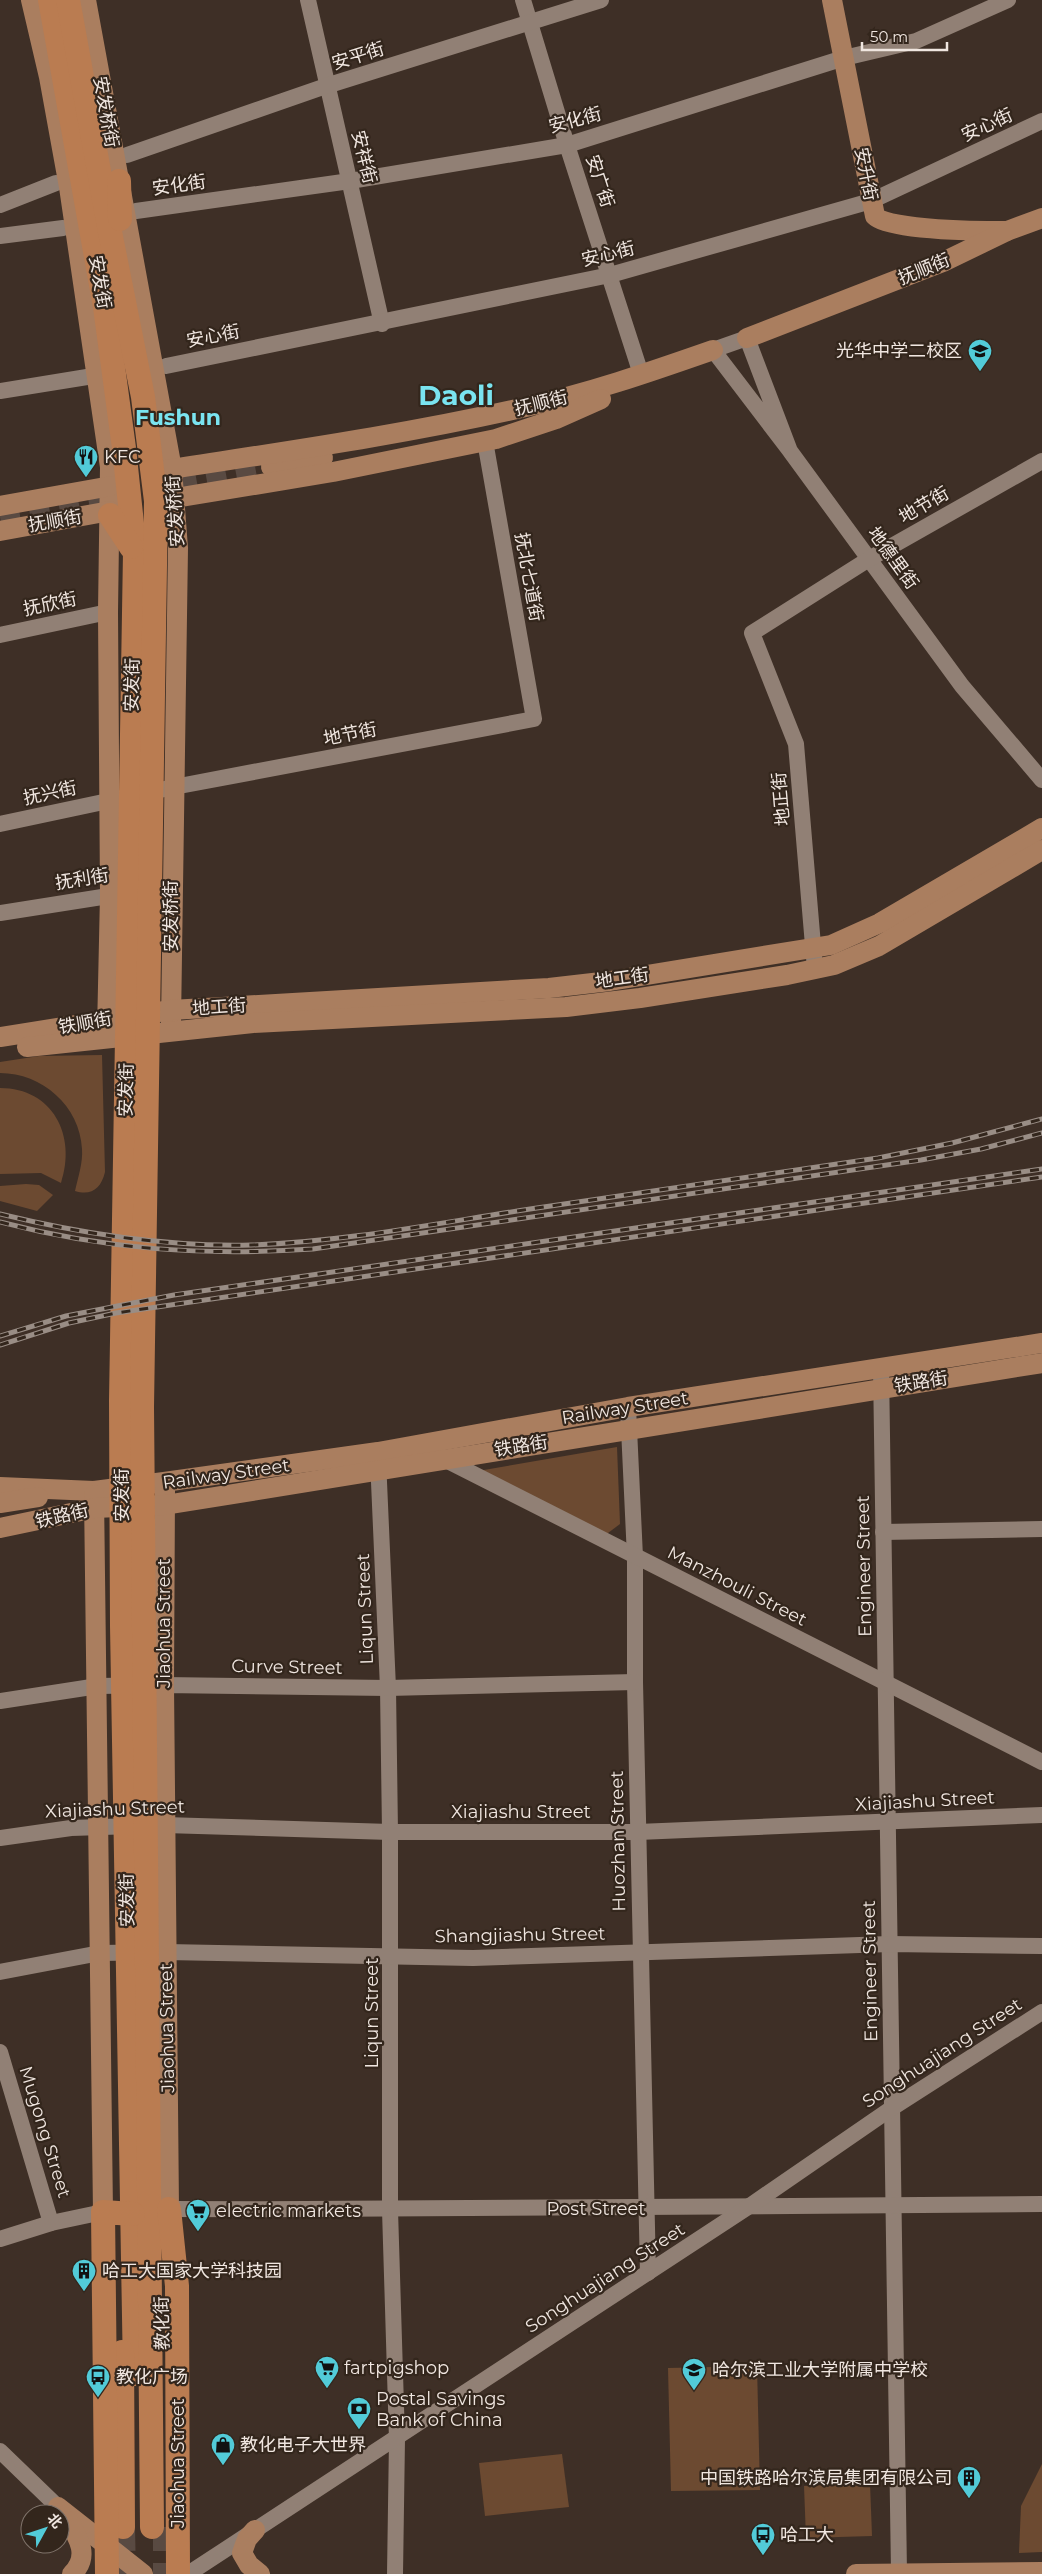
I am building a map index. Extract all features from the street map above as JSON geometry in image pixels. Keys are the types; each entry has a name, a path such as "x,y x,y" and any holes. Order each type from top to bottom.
{"highway":[{"name":"安发街","path":"68,0 114,304 124,448 145,552 122,1401 122,1626 142,2184"},
{"name":"安发街","path":"38,2 114,304 163,470 165,500 145,552"},
{"path":"114,304 118,181"},
{"path":"63,185 114,304"},
{"path":"124,448 110,499 145,552"},
{"name":"Jiaohua Street","path":"107,2574 107,2546 136,2211 142,2184"},
{"name":"Jiaohua Street","path":"136,2211 144,2527"},
{"name":"Jiaohua Street","path":"136,2211 177,2286 178,2574"}],"main road":[{"name":"安发桥街","path":"86,0 118,181 163,470"},
{"path":"93,0 109,52 136,212 166,366"},
{"name":"安升街","path":"832,0 875,216 883,222 961,231 1007,231"},
{"name":"安发街","path":"38,2 63,185 109,446 110,499"},
{"name":"安发街","path":"63,185 63,228 87,377"},
{"name":"抚顺街","path":"747,338 943,262 1007,231 1042,218"},
{"name":"抚顺街","path":"163,470 402,431 522,408 642,374 713,350"},
{"name":"抚顺街","path":"271,468 487,428 601,399 642,387 713,350"},
{"name":"抚顺街","path":"165,500 333,472 485,441 556,419 601,399"},
{"path":"107,1028 110,895 108,612 110,499"},
{"name":"抚顺街","path":"0,506 110,499"},
{"name":"抚顺街","path":"0,531 110,499"},
{"name":"安发桥街","path":"165,500 178,548 171,887 171,1030"},
{"name":"地工街","path":"171,1030 253,1023 566,1007 640,998 814,959 845,940 873,927 1042,828"},
{"name":"地工街","path":"171,1010 549,988 814,959 855,958 879,946 1042,850"},
{"name":"铁顺街","path":"0,1050 107,1028 171,1010"},
{"name":"铁顺街","path":"0,1037 107,1028 171,1030"},
{"name":"Railway Street","path":"0,1487 95,1499 164,1482 378,1461 415,1445 628,1407 1042,1343"},
{"name":"铁路街","path":"0,1528 95,1499 165,1505 378,1461 444,1459 1042,1363"},
{"name":"Jiaohua Street","path":"136,2211 167,1952 164,1482"},
{"path":"0,1503 95,1499"},
{"path":"0,1516 95,1499"},
{"name":"Jiaohua Street","path":"95,1499 100,1953 136,2211"},
{"path":"70,2517 143,2574"},
{"path":"70,2527 81,2545 80,2564 72,2574"},
{"path":"255,2530 247,2539 242,2553 249,2565 260,2574"},
{"path":"856,2574 1042,2572"}],"street":[{"name":"安祥街","path":"308,0 326,86 350,181 382,324"},
{"name":"安广街","path":"523,0 567,145 642,374"},
{"name":"安平街","path":"127,154 326,86 531,24 602,0"},
{"name":"安化街","path":"136,212 350,181 567,145 844,58 916,41 1008,0"},
{"name":"安心街","path":"166,366 382,324 610,276 871,201 1042,121"},
{"path":"0,205 63,185"},
{"path":"0,236 63,228"},
{"path":"747,338 713,350 790,452"},
{"name":"地德里街","path":"747,338 790,452 962,686 1042,780"},
{"path":"0,391 87,377"},
{"name":"抚北七道街","path":"485,441 534,719"},
{"name":"地节街","path":"752,633 869,559 1042,461"},
{"name":"抚欣街","path":"0,635 108,612"},
{"name":"地正街","path":"752,633 796,744 814,959"},
{"name":"地节街","path":"108,801 534,719"},
{"name":"抚兴街","path":"0,824 108,801"},
{"name":"抚利街","path":"0,913 171,887"},
{"name":"Engineer Street","path":"881,1368 899,2573"},
{"name":"Huozhan Street","path":"628,1407 635,1556 634,1682 648,2273"},
{"name":"Manzhouli Street","path":"415,1445 1042,1762"},
{"name":"Liqun Street","path":"378,1461 388,1688 392,1957 390,2210 397,2438 395,2574"},
{"path":"883,1532 1042,1529"},
{"name":"Curve Street","path":"0,1701 98,1686 388,1688 634,1682"},
{"name":"Xiajiashu Street","path":"0,1838 98,1826 165,1825 390,1832 638,1832 1042,1816"},
{"name":"Shangjiashu Street","path":"0,1972 100,1953 167,1952 473,1958 890,1944 1042,1946"},
{"name":"Songhuajiang Street","path":"188,2574 751,2205 892,2108 1042,2012"},
{"name":"Mugong Street","path":"0,2052 51,2223"},
{"name":"Post Street","path":"0,2239 51,2223 136,2211 646,2209 751,2205 1042,2204"},
{"path":"0,2451 55,2504"}],"shaded area":[{"path":"102,1055 105,1172 98,1187 86,1193 75,1191 82,1160 82,1149 80,1133 66,1106 44,1086 30,1079 0,1073 0,1062 39,1056"},
{"path":"0,1088 18,1090 34,1096 47,1106 56,1118 63,1132 66,1148 61,1183 41,1173 0,1174"},
{"path":"39,1185 53,1195 37,1211 0,1201 0,1186"},
{"path":"617,1447 620,1524 604,1536 478,1471"},
{"path":"757,2366 760,2490 671,2491 668,2368"},
{"path":"562,2454 569,2507 485,2516 479,2463"},
{"path":"1042,2464 1042,2552 1019,2553 1021,2506"},
{"path":"870,2483 872,2536 806,2538 804,2486"}],"tunnel":[{"path":"0,517 271,467"},
{"path":"123,2527 124,2574"},
{"path":"165,2527 165,2574"}],"railway":[{"path":"0,1214 93,1233 188,1244 251,1245 321,1240 878,1158 952,1143 1042,1119"},
{"path":"0,1222 79,1239 156,1249 233,1252 313,1249 921,1160 981,1149 1042,1133"},
{"path":"0,1336 66,1316 174,1295 1042,1169"},
{"path":"0,1345 69,1323 116,1313 1042,1177"}],"place":[{"name":"光华中学二校区","path":"980,372"},
{"name":"KFC","path":"86,478"},
{"name":"electric markets","path":"198,2232"},
{"name":"哈工大国家大学科技园","path":"84,2292"},
{"name":"fartpigshop","path":"327,2389"},
{"name":"哈尔滨工业大学附属中学校","path":"694,2391"},
{"name":"教化广场","path":"98,2398"},
{"name":"Postal Savings Bank of China","path":"359,2430"},
{"name":"教化电子大世界","path":"223,2466"},
{"name":"中国铁路哈尔滨局集团有限公司","path":"969,2499"},
{"name":"哈工大","path":"763,2556"}],"district":[{"name":"Daoli","path":"456,395"},
{"name":"Fushun","path":"178,417"}]}
